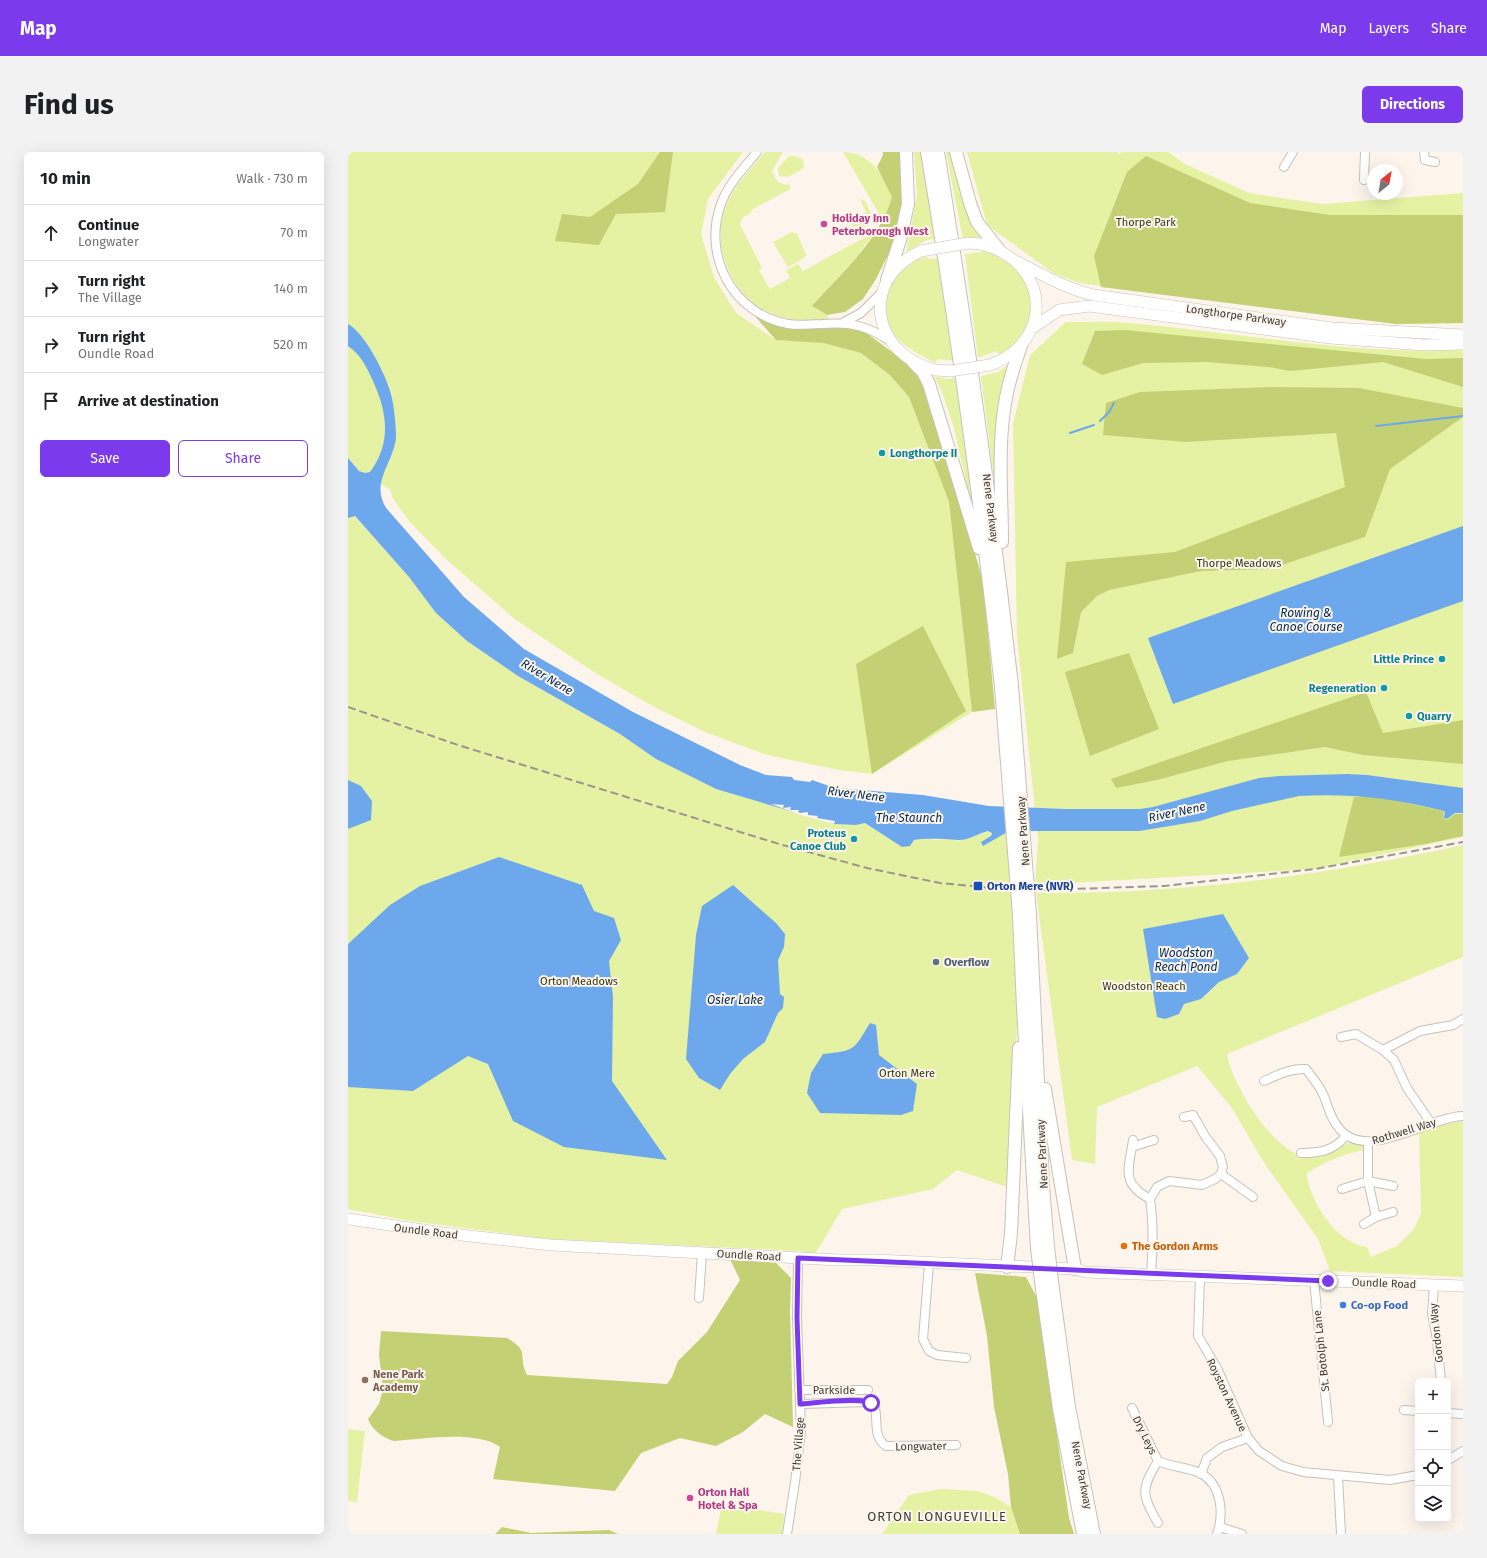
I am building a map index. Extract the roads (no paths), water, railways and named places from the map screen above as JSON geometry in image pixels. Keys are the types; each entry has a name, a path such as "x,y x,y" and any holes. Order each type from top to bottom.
{"highway":[{"path":"887,280 906,222 908,204 906,152"},
{"name":"Nene Parkway","path":"927,152 953,304 973,444 989,582 1007,686"},
{"name":"Nene Parkway","path":"938,152 961,288 1001,586 1024,915 1035,1010 1043,1247"},
{"path":"956,152 977,222 999,250"},
{"path":"1001,586 1002,428 1005,400 1011,375 1021,346"},
{"path":"913,362 923,372 929,384 989,582"},
{"name":"Nene Parkway","path":"1024,915 1023,1008 1047,1289 1059,1409 1083,1534"},
{"path":"1008,1267 1023,1008"},
{"path":"1035,1010 1048,1104 1075,1269"},
{"name":"Nene Parkway","path":"1047,1289 1094,1534"}],"main road":[{"name":"Longthorpe Parkway","path":"890,342 881,317 883,291 887,280 901,262 921,251 968,243 980,244 999,250 1055,282 1092,295 1332,328 1463,335"},
{"path":"890,342 913,362 936,370 950,371 990,365 1002,360 1021,346 1031,329 1036,312 1035,294 1031,282 1018,262"},
{"name":"Longthorpe Parkway","path":"1031,329 1059,310 1089,306 1331,338 1424,345 1463,344"},
{"name":"Oundle Road","path":"348,1219 443,1233 551,1245 928,1264 1075,1269 1085,1272 1463,1286"}],"street":[{"path":"757,152 727,190 717,213 714,242 716,256 725,279 732,290 746,304 763,316 776,321 801,325 841,322 853,323 877,332 890,342"},
{"path":"1284,167 1292,152"},
{"path":"1364,180 1365,152"},
{"path":"1424,152 1425,160 1435,162"},
{"path":"841,322 861,313 883,291"},
{"path":"1383,1050 1420,1031 1452,1025 1463,1019"},
{"path":"1341,1036 1356,1034 1383,1050 1394,1060 1407,1088 1431,1123"},
{"path":"1264,1081 1298,1068 1306,1069 1322,1092 1331,1118 1346,1136 1334,1147 1326,1151 1301,1153"},
{"path":"1151,1274 1154,1233 1150,1199 1157,1187 1169,1181 1202,1185 1215,1179 1221,1174 1223,1167 1220,1156 1205,1136 1194,1115 1184,1116"},
{"name":"Rothwell Way","path":"1346,1136 1368,1143 1385,1139 1431,1123 1463,1116"},
{"path":"1150,1199 1137,1192 1130,1182 1128,1172 1132,1144 1154,1140"},
{"path":"1368,1143 1368,1181 1376,1218"},
{"path":"1221,1174 1253,1197"},
{"path":"1342,1189 1368,1181 1393,1186"},
{"path":"1364,1224 1393,1212"},
{"path":"699,1298 702,1253"},
{"name":"The Village","path":"787,1534 799,1452 800,1390 797,1318 798,1258"},
{"path":"928,1264 923,1339 929,1351 937,1355 966,1358"},
{"name":"Royston Avenue","path":"1200,1276 1198,1336 1217,1368 1248,1438 1259,1451 1282,1466 1303,1472 1390,1480 1415,1476"},
{"name":"St. Botolph Lane","path":"1314,1280 1328,1422"},
{"name":"Gordon Way","path":"1434,1285 1432,1313 1437,1340 1440,1378"},
{"name":"Parkside","path":"800,1390 868,1390"},
{"name":"Longwater","path":"800,1404 868,1402 875,1408 879,1439 886,1446 956,1445"},
{"name":"Dry Leys","path":"1132,1408 1158,1461 1201,1474 1215,1488 1221,1505 1219,1531 1242,1534"},
{"path":"1404,1410 1415,1411"},
{"path":"1451,1413 1463,1414"},
{"path":"1201,1474 1207,1458 1222,1447 1248,1438"},
{"path":"1451,1458 1463,1451"},
{"name":"Dry Leys","path":"1158,1461 1146,1481 1146,1502 1158,1523"},
{"path":"1338,1476 1342,1534"}],"water":[{"path":"348,324 361,336 374,355 385,376 392,399 395,415 396,437 391,456 381,482 382,500 387,509 464,597 524,649 633,712 740,765 766,775 792,777 794,780 810,782 812,780 835,788 923,795 989,806 1065,809 1140,809 1153,807 1259,778 1347,774 1367,775 1463,788 1463,813 1455,813 1447,819 1443,817 1445,814 1444,811 1426,806 1390,800 1336,795 1299,796 1232,811 1200,821 1139,831 1009,831 983,846 981,842 991,836 992,833 988,831 962,840 914,840 910,846 902,847 865,823 856,825 834,824 716,789 656,759 620,734 518,676 467,641 436,613 409,577 355,516 348,518 348,458 359,471 365,473 370,472 382,449 385,427 382,404 373,381 360,357 348,346"},
{"name":"Rowing & Canoe Course","path":"1463,526 1463,601 1173,704 1148,638"},
{"path":"348,780 361,786 372,801 371,820 348,829"},
{"path":"499,857 582,885 594,911 614,918 621,940 609,961 613,997 612,1081 667,1160 564,1147 513,1121 488,1064 468,1056 413,1091 348,1087 348,944 390,905 420,886"},
{"name":"Osier Lake","path":"733,885 776,923 785,934 784,947 778,960 780,994 784,997 783,1008 778,1013 765,1042 743,1059 730,1074 720,1090 699,1078 686,1059 696,935 702,906"},
{"name":"Woodston Reach Pond","path":"1223,914 1249,958 1237,974 1219,982 1201,999 1184,1004 1179,1014 1165,1019 1157,1017 1143,929"},
{"name":"Orton Mere","path":"870,1023 876,1025 879,1055 917,1084 913,1111 901,1115 820,1113 807,1093 811,1073 823,1054 842,1052 853,1047 861,1038"}],"waterway":[{"path":"1100,421 1109,412 1114,403"},
{"path":"1376,426 1463,416"},
{"path":"1070,433 1094,425"}],"railway":[{"path":"348,707 458,745 779,844 867,868 940,883 1004,889 1040,890 1164,886 1315,869 1463,842"}],"place":[{"name":"Holiday Inn Peterborough West","path":"824,224"},
{"name":"Longthorpe II","path":"882,453"},
{"name":"Little Prince","path":"1442,659"},
{"name":"Regeneration","path":"1384,688"},
{"name":"Quarry","path":"1409,716"},
{"name":"Proteus Canoe Club","path":"854,839"},
{"name":"Orton Mere (NVR)","path":"978,886"},
{"name":"Overflow","path":"936,962"},
{"name":"The Gordon Arms","path":"1124,1246"},
{"name":"Co-op Food","path":"1343,1305"},
{"name":"Nene Park Academy","path":"365,1380"},
{"name":"Orton Hall Hotel & Spa","path":"690,1498"}],"district":[{"name":"ORTON LONGUEVILLE","path":"937,1516"}],"park label":[{"name":"Thorpe Park","path":"1146,222"},
{"name":"Thorpe Meadows","path":"1239,563"},
{"name":"Orton Meadows","path":"579,981"},
{"name":"Woodston Reach","path":"1144,986"}],"water label":[{"name":"River Nene","path":"547,677"},
{"name":"River Nene","path":"856,794"},
{"name":"River Nene","path":"1177,812"},
{"name":"The Staunch","path":"909,818"}]}
